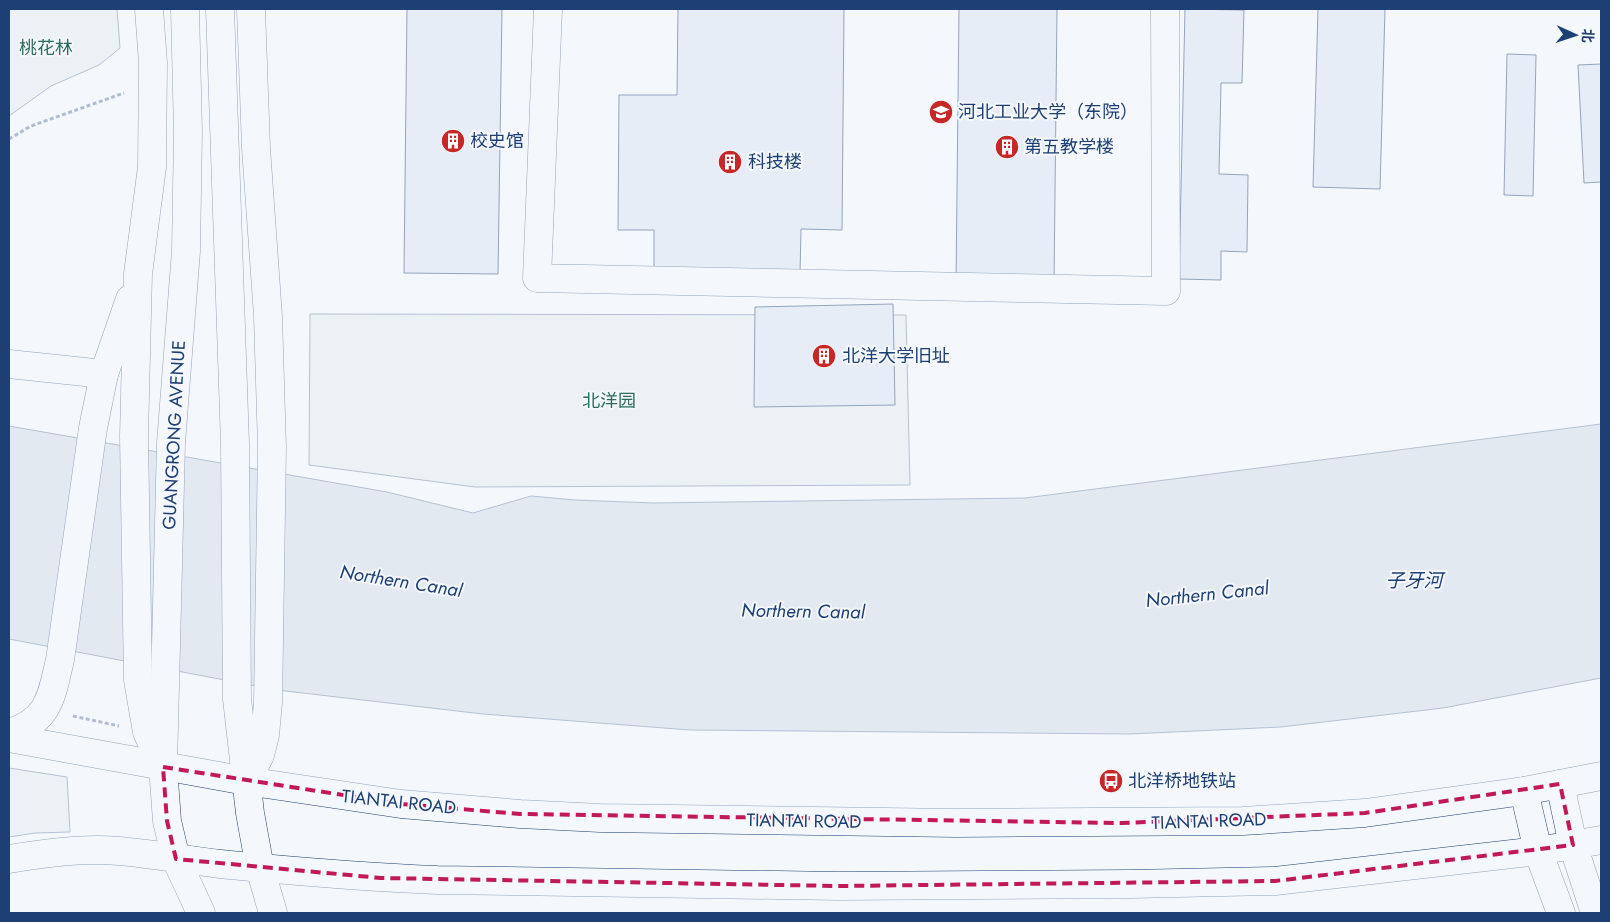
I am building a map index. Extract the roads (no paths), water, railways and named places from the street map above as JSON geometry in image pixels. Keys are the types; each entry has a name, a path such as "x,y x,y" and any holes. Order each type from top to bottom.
{"main road":[{"path":"149,9 152,83 152,167 138,274 134,436 138,680 147,732 163,767"},
{"name":"GUANGRONG AVENUE","path":"185,9 188,132 186,251 171,443 163,767 167,821 176,859 201,913"},
{"path":"220,9 235,444 237,699 246,781 260,868 273,913"},
{"path":"246,781 260,756 265,735 268,703 272,447 268,316 256,148 250,9"},
{"path":"548,9 537,278 1166,291 1165,9"},
{"path":"9,733 32,723 45,710 53,688 60,660 93,428 104,374 138,274"},
{"path":"9,364 104,374"},
{"name":"TIANTAI ROAD","path":"9,738 246,781 401,804 520,814 600,818 956,823 1243,821 1366,813 1524,791 1601,776"},
{"path":"1560,784 1573,845 1594,913"},
{"path":"1524,791 1538,851 1561,913"},
{"path":"9,859 41,853 83,850 118,851 260,868 381,878 437,880 838,886 1130,884 1275,881 1538,851 1601,840"}],"water":[{"name":"子牙河","path":"1601,424 1601,678 1443,708 1281,727 1130,734 690,730 483,714 277,690 9,639 9,426 387,492 473,513 531,496 653,503 1025,498"}],"place":[{"name":"河北工业大学（东院）","path":"941,112"},
{"name":"校史馆","path":"453,141"},
{"name":"第五教学楼","path":"1007,147"},
{"name":"科技楼","path":"730,162"},
{"name":"北洋大学旧址","path":"824,356"},
{"name":"北洋桥地铁站","path":"1111,781"}],"park label":[{"name":"桃花林","path":"46,48"},
{"name":"北洋园","path":"609,401"}],"water label":[{"name":"Northern Canal","path":"401,581"},
{"name":"Northern Canal","path":"1207,594"},
{"name":"Northern Canal","path":"803,611"}]}
